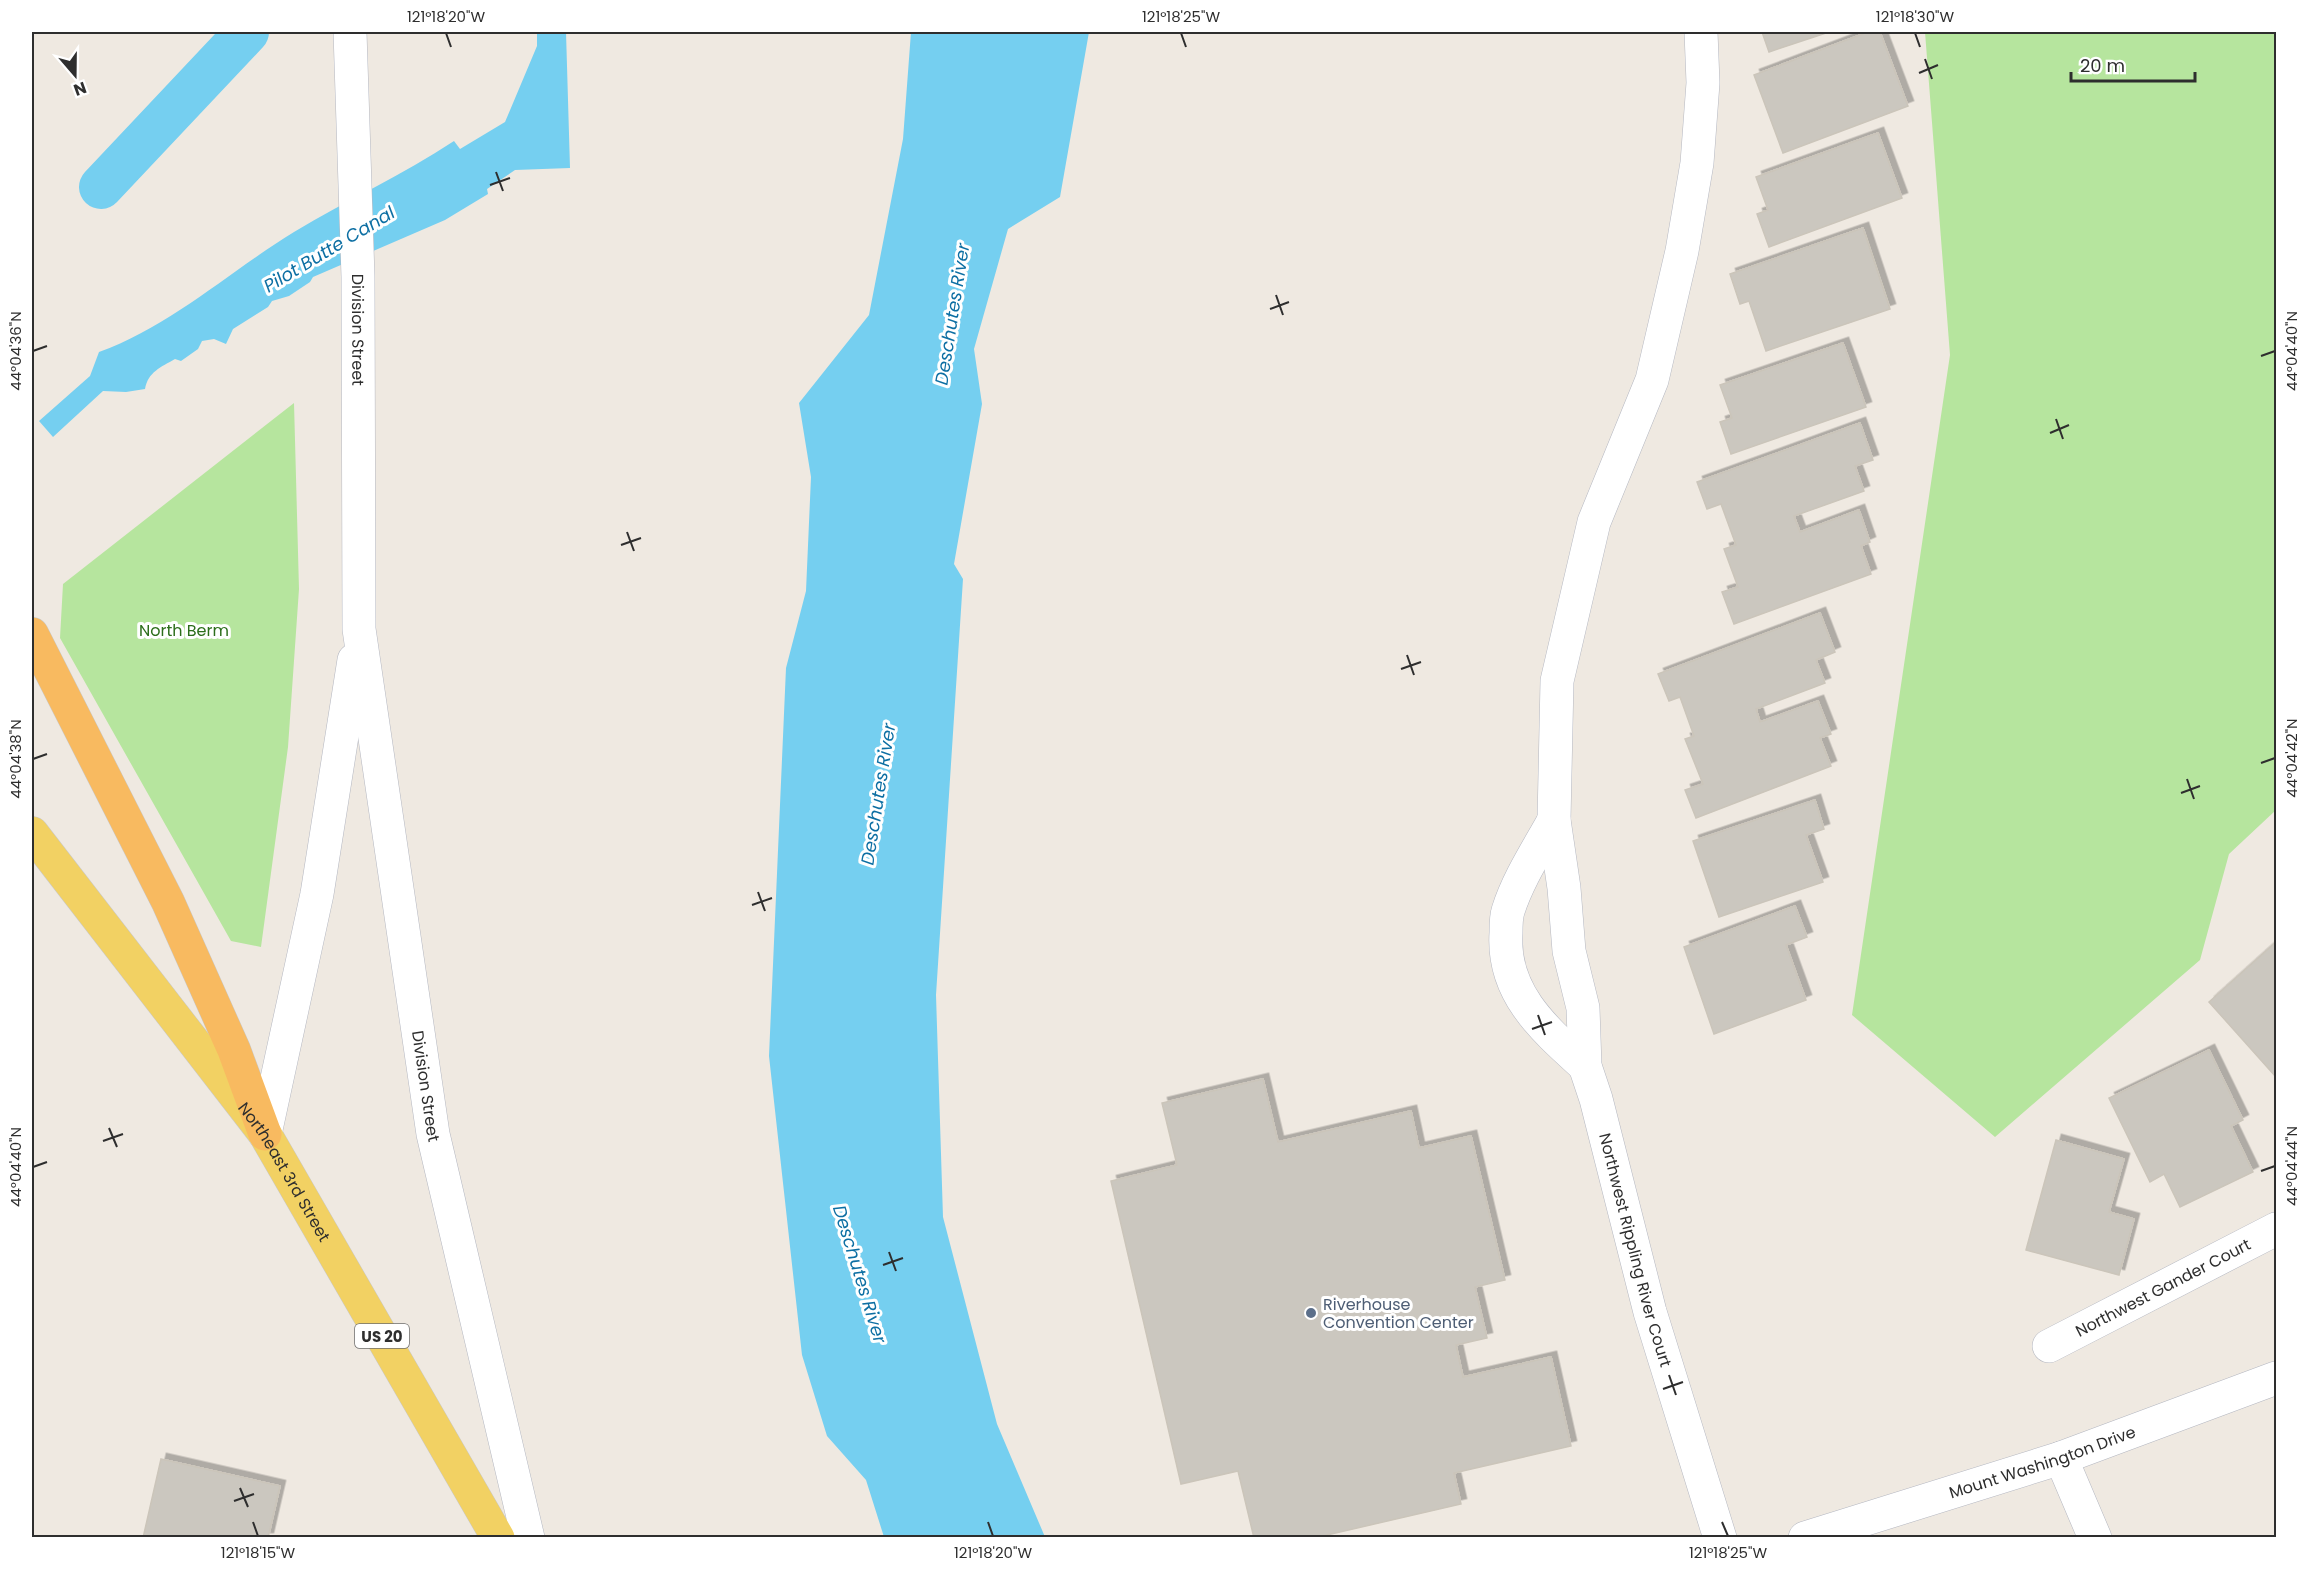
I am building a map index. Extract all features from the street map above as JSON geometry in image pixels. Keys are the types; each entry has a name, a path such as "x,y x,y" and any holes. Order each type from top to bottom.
{"highway":[{"path":"32,634 168,902 234,1050 266,1134"}],"main road":[{"name":"Division Street","path":"350,32 358,277 359,629 433,1134 528,1538"},
{"name":"Northwest Rippling River Court","path":"1701,32 1703,83 1697,163 1682,251 1652,380 1594,522 1557,681 1554,820 1564,888 1569,951 1583,1008 1585,1066 1596,1099 1650,1312 1720,1538"},
{"name":"Division Street","path":"266,1134 317,894 359,629"},
{"name":"Northwest Rippling River Court","path":"1554,820 1507,912 1505,950 1516,989 1544,1029 1585,1066"},
{"name":"Northeast 3rd Street","path":"32,833 266,1134 498,1538"},
{"name":"Northwest Gander Court","path":"2049,1346 2277,1229"},
{"name":"Mount Washington Drive","path":"1805,1538 2061,1458 2277,1378"},
{"path":"2061,1458 2094,1538"}],"green space":[{"path":"1925,32 2276,32 2276,810 2229,854 2200,960 1995,1137 1852,1015 1950,355"},
{"name":"North Berm","path":"294,403 299,589 288,747 261,947 231,941 60,638 63,584"}],"water":[{"name":"Pilot Butte Canal","path":"537,32 566,32 570,168 515,170 487,189 488,194 445,220 313,277 310,282 289,296 272,301 268,307 233,329 226,344 214,339 202,341 198,349 181,361 175,359 156,371 149,378 145,389 126,392 103,391 53,437 39,421 90,376 99,352 151,328 314,220 454,141 460,149 505,122 537,46"},
{"name":"Deschutes River","path":"911,32 1089,32 1060,197 1008,229 974,349 982,404 954,564 963,579 936,995 943,1217 997,1424 1045,1537 884,1537 866,1480 827,1436 802,1355 769,1056 786,668 806,591 811,477 799,403 869,315 903,139"}],"building":[{"path":"1762,32 1829,32 1769,52"},
{"path":"1868,32 1880,32 1908,106 1783,153 1754,75"},
{"path":"1878,133 1902,198 1769,247 1757,214 1768,210 1756,177"},
{"path":"1863,228 1890,309 1766,351 1749,301 1740,304 1730,274"},
{"path":"1843,343 1866,407 1731,454 1720,422 1732,418 1720,385"},
{"path":"1860,423 1873,460 1855,466 1864,491 1794,516 1800,532 1859,510 1870,542 1861,546 1871,574 1734,624 1722,592 1738,587 1724,549 1736,545 1721,504 1707,509 1697,482"},
{"path":"1820,613 1835,652 1816,660 1825,683 1756,709 1760,722 1818,701 1831,734 1820,738 1831,766 1696,818 1685,790 1703,784 1685,739 1694,736 1680,697 1669,701 1658,674"},
{"path":"1815,800 1824,829 1806,835 1823,882 1719,917 1693,841"},
{"path":"1795,906 1807,937 1786,945 1806,1000 1714,1034 1684,947"},
{"path":"2276,942 2276,1077 2209,1002"},
{"path":"2209,1050 2243,1120 2231,1126 2253,1172 2180,1207 2164,1174 2150,1182 2109,1098"},
{"name":"Riverhouse Convention Center","path":"1263,1079 1278,1142 1411,1111 1419,1148 1471,1136 1505,1280 1475,1287 1487,1338 1456,1345 1463,1377 1551,1357 1571,1446 1454,1473 1461,1504 1314,1538 1254,1538 1238,1471 1181,1484 1111,1181 1177,1165 1162,1103"},
{"path":"2056,1140 2124,1159 2109,1212 2134,1219 2119,1275 2026,1250"},
{"path":"161,1459 280,1486 268,1538 143,1538"}],"waterway":[{"path":"101,187 247,32"}],"place":[{"name":"Riverhouse Convention Center","path":"1311,1313"}]}
